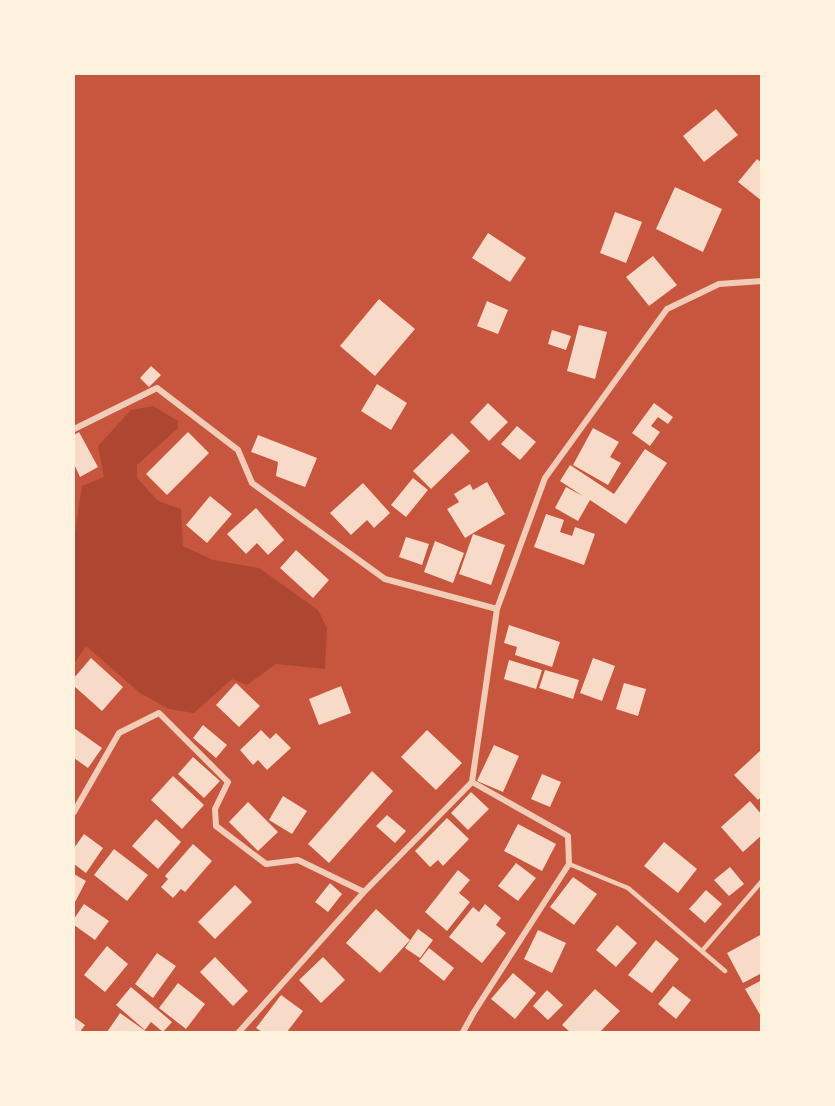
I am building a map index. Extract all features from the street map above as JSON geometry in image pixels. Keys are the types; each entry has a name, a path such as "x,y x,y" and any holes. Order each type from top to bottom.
{"street":[{"path":"239,1032 364,892 472,782 497,609 545,478 667,309 719,284 762,282"},
{"path":"74,429 157,388 237,450 252,483 385,579 497,609"},
{"path":"74,812 119,733 159,713 228,782 215,809 216,826 266,864 298,860 364,892"},
{"path":"463,1032 569,864 568,836 472,782"}],"lane":[{"path":"569,864 628,888 725,971"},
{"path":"702,951 762,881"}],"shaded area":[{"path":"153,406 178,421 178,428 137,465 137,478 158,501 181,509 183,546 213,560 259,568 318,610 327,628 325,669 276,664 247,685 232,679 194,713 169,709 140,693 86,646 74,664 74,539 82,486 104,477 98,446 131,410"}],"building":[{"path":"716,109 738,135 704,162 683,136"},
{"path":"757,159 762,163 762,201 738,182"},
{"path":"675,187 722,209 703,252 656,229"},
{"path":"615,212 642,222 626,263 600,253"},
{"path":"488,233 526,258 510,282 472,258"},
{"path":"653,256 677,285 649,306 626,277"},
{"path":"379,299 415,329 375,376 340,346"},
{"path":"487,301 508,310 498,334 477,326"},
{"path":"579,325 607,332 595,379 567,371"},
{"path":"552,330 571,336 566,350 548,344"},
{"path":"151,366 161,375 149,387 140,378"},
{"path":"377,384 407,403 391,430 361,411"},
{"path":"488,403 508,422 489,441 470,422"},
{"path":"654,403 673,417 668,424 658,417 651,426 660,432 650,446 632,433"},
{"path":"517,426 536,442 520,460 501,444"},
{"path":"593,428 619,442 610,457 621,463 608,485 573,465"},
{"path":"79,432 98,467 80,477 74,464 74,435"},
{"path":"188,432 209,453 167,495 146,474"},
{"path":"452,433 470,451 431,489 413,471"},
{"path":"258,435 317,458 305,487 276,476 278,462 251,452"},
{"path":"645,449 667,463 626,524 590,500 578,521 555,508 566,487 583,496 560,481 570,465 614,494"},
{"path":"413,478 428,490 406,517 391,505"},
{"path":"487,482 505,514 465,538 447,509 459,502 454,494 470,484 473,490"},
{"path":"363,483 390,513 374,528 367,520 351,535 330,513"},
{"path":"210,496 232,514 207,543 186,525"},
{"path":"256,508 284,540 268,555 257,543 246,554 227,534"},
{"path":"546,514 564,520 560,532 572,536 575,527 595,534 584,565 534,547"},
{"path":"473,534 505,545 491,585 459,574"},
{"path":"406,537 429,544 422,565 399,557"},
{"path":"435,541 464,553 453,583 424,572"},
{"path":"296,550 329,580 313,598 280,568"},
{"path":"509,625 560,642 552,667 515,655 517,647 504,643"},
{"path":"91,658 123,687 102,711 74,686 74,678"},
{"path":"593,658 615,666 602,701 580,693"},
{"path":"509,660 542,670 536,689 504,679"},
{"path":"545,670 579,680 573,699 539,688"},
{"path":"236,683 260,706 239,727 216,705"},
{"path":"624,683 646,689 638,716 616,709"},
{"path":"341,686 351,713 319,725 309,699"},
{"path":"203,725 227,745 216,758 193,738"},
{"path":"74,728 102,748 88,768 74,758"},
{"path":"261,730 270,739 276,733 291,748 267,770 258,760 253,765 240,750"},
{"path":"427,730 462,763 436,790 401,757"},
{"path":"494,745 519,756 503,792 477,781"},
{"path":"762,749 762,796 758,800 734,775"},
{"path":"193,757 220,781 204,798 178,774"},
{"path":"372,771 393,791 329,863 308,844"},
{"path":"542,774 561,782 550,807 531,799"},
{"path":"173,776 204,805 182,829 151,800"},
{"path":"471,792 489,809 468,830 451,813"},
{"path":"283,796 307,811 292,834 269,820"},
{"path":"750,801 762,815 762,835 743,852 721,827"},
{"path":"248,802 278,832 258,851 229,822"},
{"path":"387,815 406,831 395,843 376,826"},
{"path":"447,818 469,839 443,866 438,860 430,867 415,851"},
{"path":"156,819 181,842 158,869 132,846"},
{"path":"518,824 556,844 542,871 504,851"},
{"path":"84,834 103,848 86,873 74,864 74,848"},
{"path":"664,842 697,869 678,893 644,866"},
{"path":"193,844 212,861 185,892 181,889 173,898 161,887 168,879 165,876"},
{"path":"114,849 148,875 127,901 94,875"},
{"path":"516,863 536,878 518,901 498,886"},
{"path":"730,867 744,884 729,896 714,880"},
{"path":"458,870 470,880 459,893 470,902 447,931 425,912"},
{"path":"74,874 86,881 74,904"},
{"path":"573,877 597,894 574,925 550,907"},
{"path":"330,883 342,894 328,912 315,902"},
{"path":"235,885 252,902 215,939 198,922"},
{"path":"706,890 722,904 705,923 689,909"},
{"path":"84,904 109,921 95,940 74,925 74,919"},
{"path":"485,904 501,918 496,925 506,933 482,963 449,937 473,907 479,912"},
{"path":"376,909 410,940 380,973 346,943"},
{"path":"617,925 637,943 616,967 596,950"},
{"path":"418,929 433,940 420,958 405,948"},
{"path":"538,930 566,943 552,973 524,959"},
{"path":"762,934 762,973 743,983 727,953"},
{"path":"656,940 679,959 652,993 628,975"},
{"path":"107,946 128,964 105,992 84,975"},
{"path":"429,948 454,968 444,981 419,961"},
{"path":"157,953 176,966 153,998 135,984"},
{"path":"215,957 248,991 233,1006 200,972"},
{"path":"323,957 345,980 321,1003 299,980"},
{"path":"513,973 536,993 515,1019 491,999"},
{"path":"762,980 762,1018 745,989"},
{"path":"178,983 205,1004 186,1029 159,1008"},
{"path":"673,986 691,1000 676,1019 658,1004"},
{"path":"131,987 172,1022 163,1032 151,1022 145,1030 116,1005"},
{"path":"595,989 620,1011 600,1032 570,1032 562,1025"},
{"path":"547,990 563,1005 548,1020 533,1006"},
{"path":"281,995 303,1011 287,1032 262,1032 256,1028"},
{"path":"120,1013 147,1032 107,1032"},
{"path":"74,1017 85,1025 80,1032 74,1032"}]}
